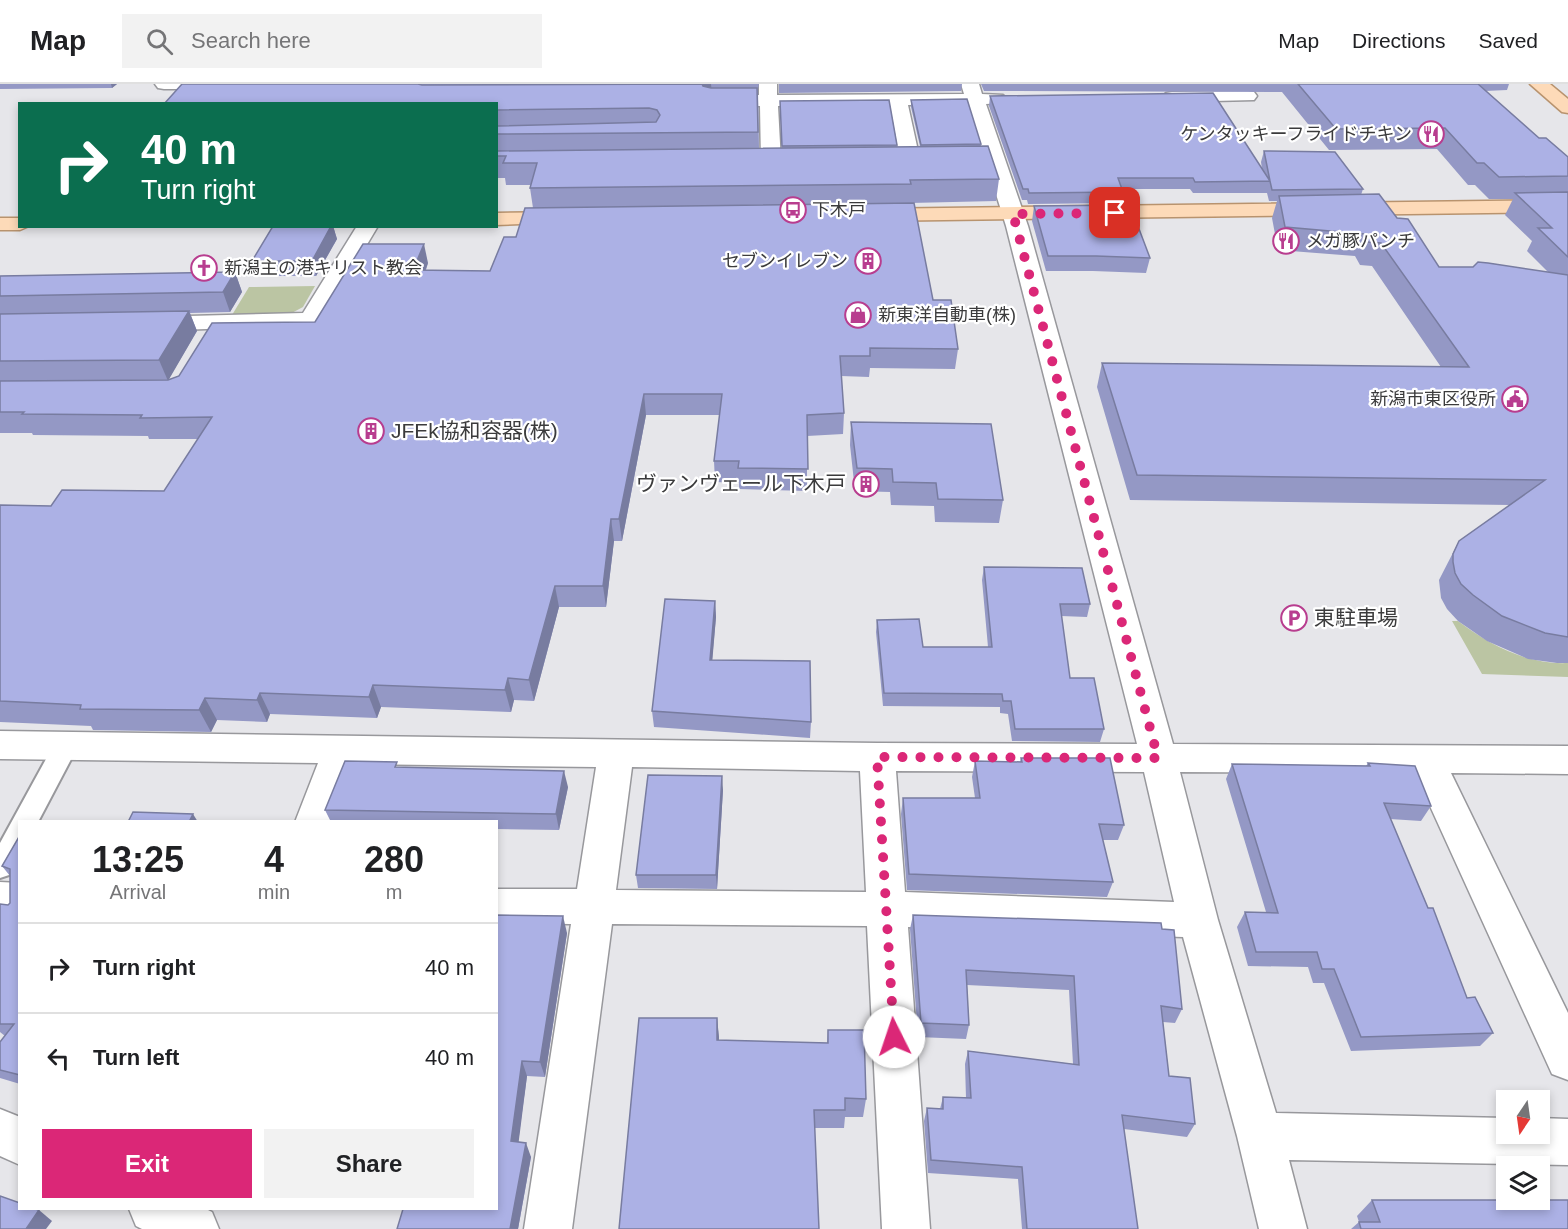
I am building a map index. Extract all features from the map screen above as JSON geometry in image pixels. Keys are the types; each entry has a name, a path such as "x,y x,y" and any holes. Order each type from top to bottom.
{"main road":[{"path":"1539,84 1568,108"},
{"path":"849,216 1568,206"},
{"path":"498,219 591,218"},
{"path":"0,224 18,224"}],"street":[{"path":"164,84 213,84"},
{"path":"712,101 768,92 893,94 973,92 1011,99"},
{"path":"768,92 771,162"},
{"path":"973,92 1013,214 1158,758 1198,920 1260,1136 1283,1229"},
{"path":"893,94 910,160"},
{"path":"1153,97 1248,96"},
{"path":"975,160 996,159"},
{"path":"887,160 932,160"},
{"path":"747,162 794,161"},
{"path":"125,324 211,333 311,321 367,228"},
{"path":"0,745 341,752 616,752 877,757 1427,761 1568,760"},
{"path":"315,820 341,752"},
{"path":"548,1229 596,907 616,752"},
{"path":"877,757 906,1229"},
{"path":"1427,761 1568,1059"},
{"path":"0,899 18,900"},
{"path":"498,906 886,909 1198,920"},
{"path":"0,1132 18,1141"},
{"path":"1260,1136 1568,1142"}],"lane":[{"path":"26,820 66,746"},
{"path":"0,867 18,835"}],"green space":[{"path":"315,286 303,307 288,315 232,315 249,287"},
{"path":"1452,621 1458,621 1483,638 1510,652 1538,661 1568,663 1568,677 1482,674"}],"building":[{"path":"182,84 702,84 711,88 757,88 758,132 498,134 498,126 656,122 660,115 657,110 649,108 498,110 498,102 166,102"},
{"path":"1298,84 1478,84 1539,138 1546,138 1568,157 1568,176 1499,177 1484,163 1477,163 1445,128 1336,129"},
{"path":"1213,93 1270,181 1195,182 1193,178 1118,178 1123,192 1029,193 1028,189 1023,189 990,96"},
{"path":"967,99 981,144 921,145 911,100"},
{"path":"889,100 897,145 782,146 780,101"},
{"path":"988,146 999,179 910,180 911,184 530,188 537,163 503,163 506,156 498,156 498,151"},
{"path":"1264,151 1335,152 1363,189 1272,190"},
{"path":"1568,192 1568,257 1538,228 1552,228 1515,193"},
{"path":"1379,194 1397,218 1408,219 1439,267 1473,267 1478,262 1568,275 1568,637 1545,633 1502,616 1461,584 1455,573 1453,562 1453,554 1459,541 1545,480 1137,475 1102,363 1469,367 1381,243 1368,242 1364,234 1285,227 1279,196"},
{"path":"914,203 933,300 951,300 958,349 870,348 870,356 840,356 844,413 807,415 808,469 738,468 739,461 714,461 722,394 644,394 619,519 611,519 603,586 555,586 529,680 508,678 505,690 373,685 369,697 260,693 257,700 205,698 199,710 80,709 81,705 0,701 0,505 51,506 62,490 164,491 212,417 140,418 142,415 0,412 0,381 168,380 179,376 212,323 315,322 363,244 424,244 413,270 490,271 504,237 516,237 525,208"},
{"path":"1130,205 1150,258 1048,256 1034,206"},
{"path":"272,228 330,228 312,261 252,261"},
{"path":"235,272 223,292 0,296 0,276"},
{"path":"189,311 159,360 0,361 0,314"},
{"path":"851,422 991,424 1003,500 938,499 936,483 893,482 892,469 857,468"},
{"path":"984,567 1082,568 1090,604 1060,604 1070,678 1094,678 1104,729 1015,729 1011,701 1003,701 1002,694 884,693 877,620 919,619 923,647 992,647"},
{"path":"665,599 715,601 710,660 810,661 811,722 652,711"},
{"path":"1021,758 1110,758 1124,825 1099,824 1113,882 909,874 903,798 980,798 975,761 1022,762"},
{"path":"345,761 397,762 395,767 564,771 556,814 325,810"},
{"path":"1368,763 1415,766 1431,806 1384,803 1428,908 1433,908 1467,998 1475,997 1493,1033 1361,1037 1334,969 1322,969 1317,952 1256,952 1245,912 1278,913 1232,764 1370,766"},
{"path":"648,775 722,776 716,875 636,875"},
{"path":"133,812 193,814 190,820 129,820"},
{"path":"18,838 18,1074 0,1070 0,1042 14,1024 0,1024 0,904 10,903 10,869 2,866"},
{"path":"498,915 563,916 540,1062 522,1061 511,1141 526,1143 510,1229 397,1229 403,1210 498,1210"},
{"path":"913,915 1161,923 1162,929 1174,930 1182,1009 1161,1006 1169,1076 1190,1078 1195,1124 1122,1115 1138,1229 1027,1229 1022,1167 931,1160 927,1108 943,1109 943,1097 971,1098 968,1051 1079,1065 1074,976 966,970 969,1025 921,1023"},
{"path":"639,1018 717,1018 717,1040 828,1043 828,1030 864,1030 866,1099 845,1098 845,1110 814,1110 819,1229 619,1229"},
{"path":"0,1196 18,1202 18,1210 39,1210 26,1229 0,1229"},
{"path":"1372,1200 1496,1200 1496,1210 1550,1210 1550,1200 1568,1200 1568,1229 1361,1229 1359,1222 1380,1222"}],"place":[{"name":"ケンタッキーフライドチキン","path":"1431,134"},
{"name":"下木戸","path":"793,210"},
{"name":"メガ豚パンチ","path":"1286,241"},
{"name":"セブンイレブン","path":"868,261"},
{"name":"新潟主の港キリスト教会","path":"204,268"},
{"name":"新東洋自動車(株)","path":"858,315"},
{"name":"新潟市東区役所","path":"1515,399"},
{"name":"JFEk協和容器(株)","path":"371,431"},
{"name":"ヴァンヴェール下木戸","path":"866,484"},
{"name":"東駐車場","path":"1294,618"}],"route":[{"path":"894,1037 877,757 1158,758 1013,214 1115,213"}]}
